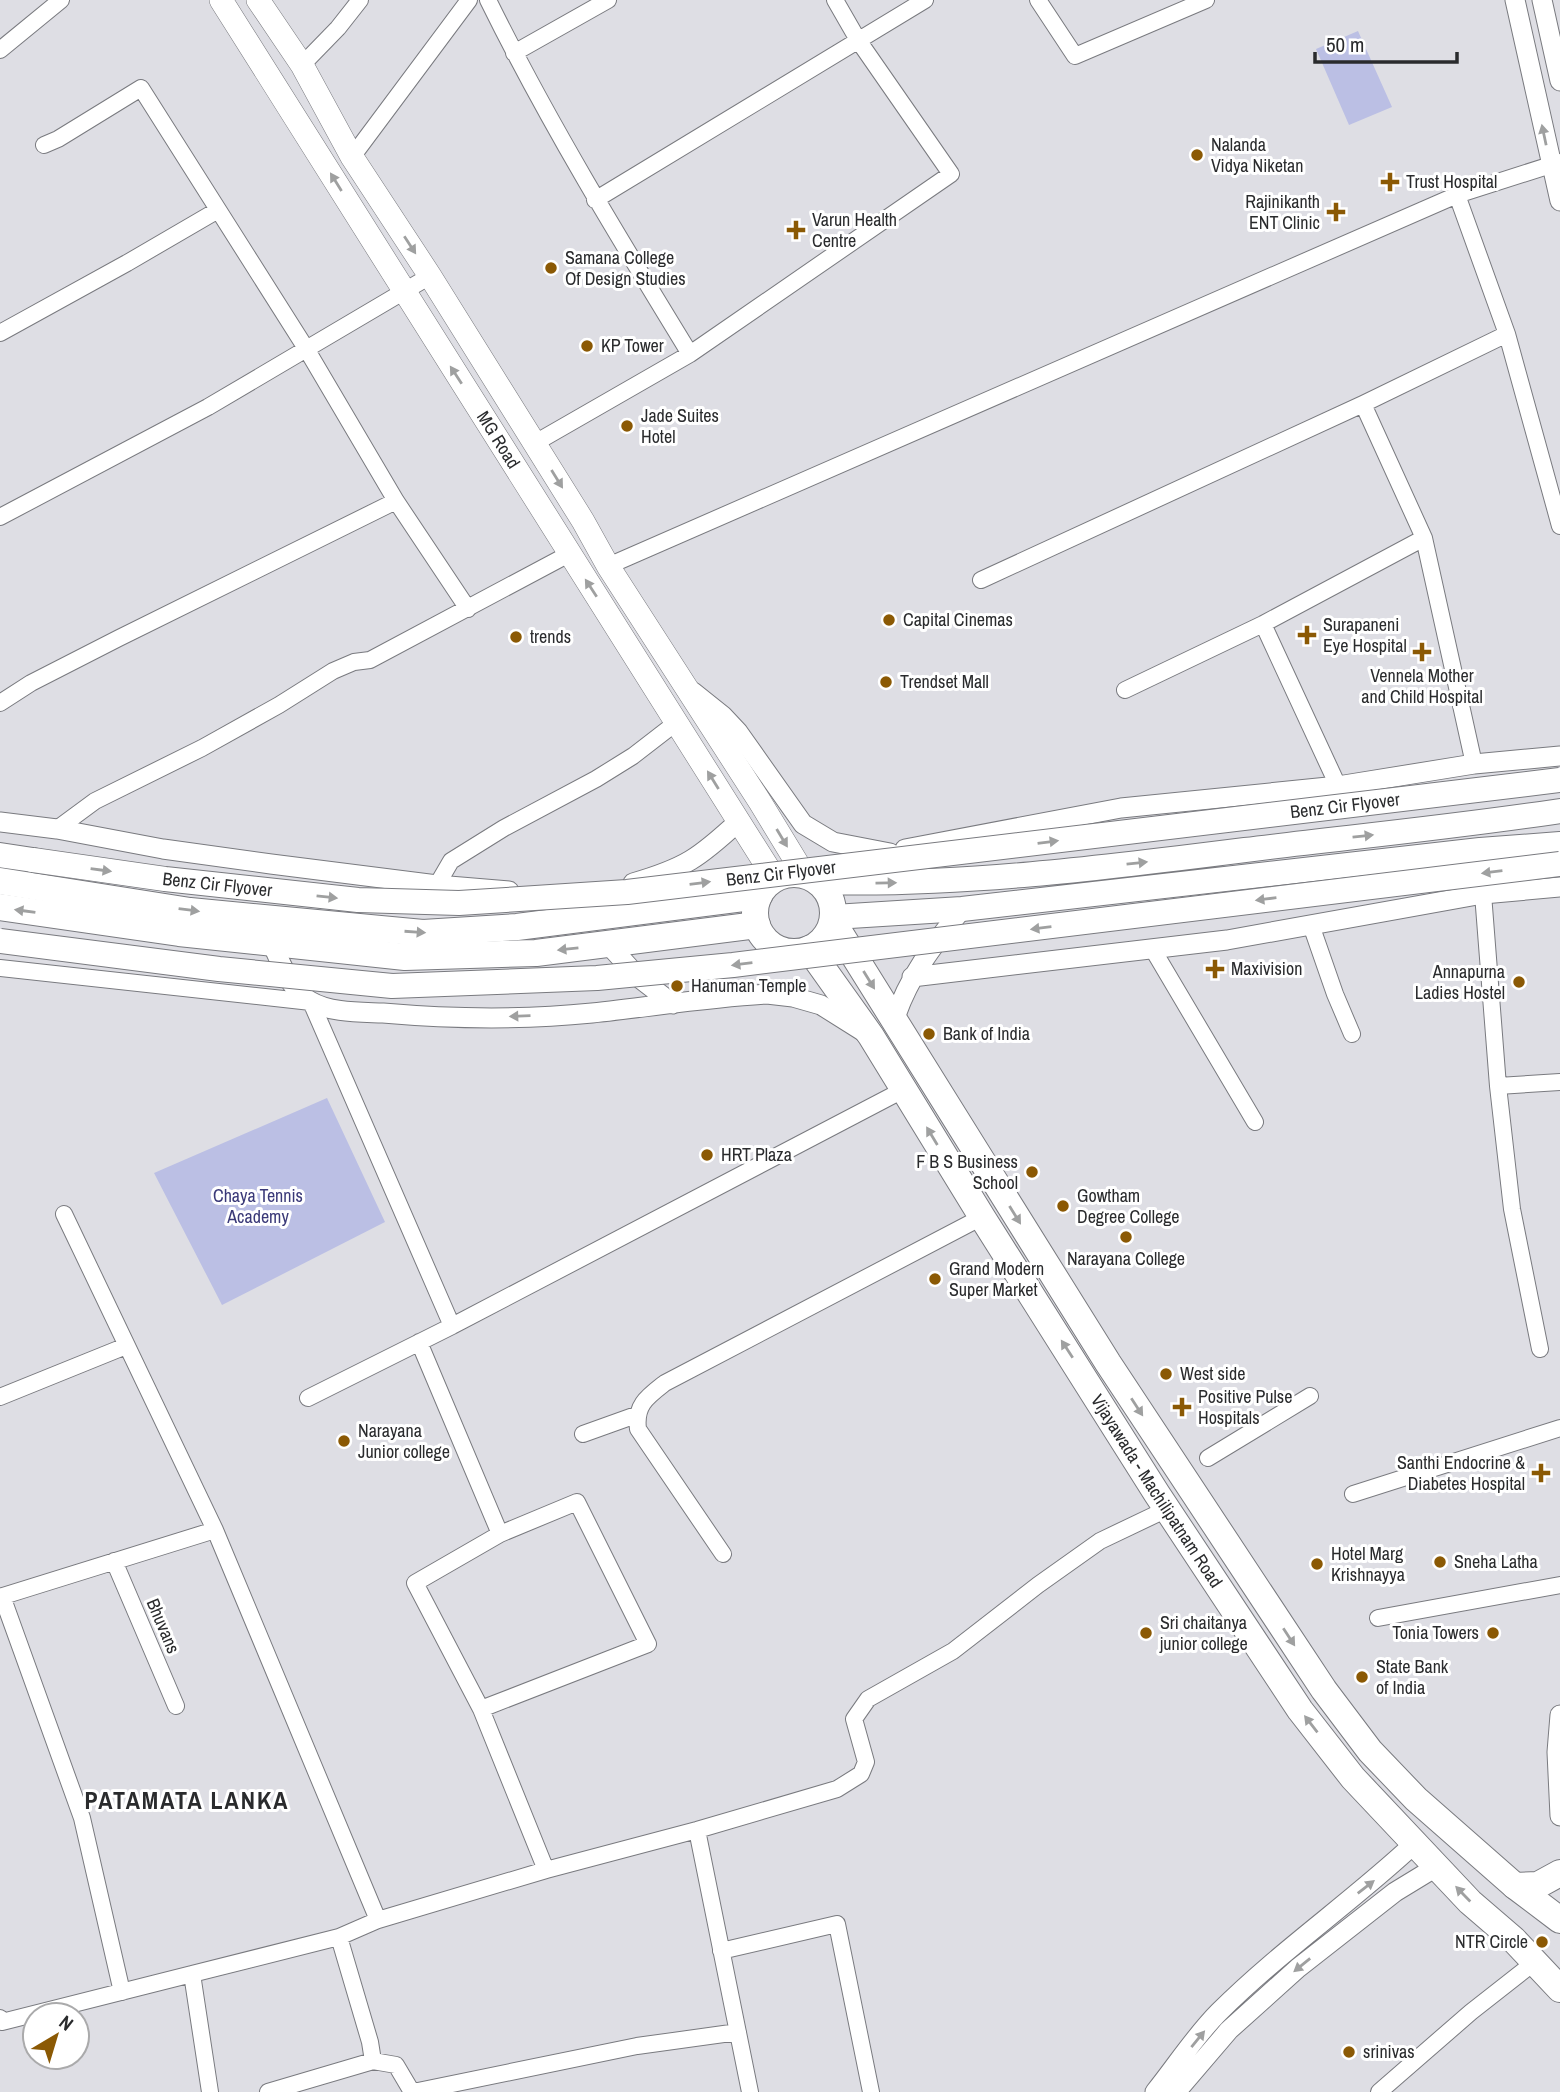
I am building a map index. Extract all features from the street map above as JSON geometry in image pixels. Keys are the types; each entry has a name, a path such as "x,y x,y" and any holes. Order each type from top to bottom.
{"highway":[{"path":"0,881 190,911 423,933 517,927 767,888 789,875 811,879 827,891 833,904 833,920 829,933 808,949 793,952 778,948 765,939 757,925 755,910 767,888"},
{"path":"0,907 272,944 405,957 536,953 757,925"},
{"name":"Vijayawada - Machilipatnam Road","path":"833,920 1108,1363 1324,1690 1370,1751 1452,1833 1560,1920"},
{"name":"Vijayawada - Machilipatnam Road","path":"808,949 871,1036 1167,1509 1300,1710 1353,1778 1470,1902 1535,1961 1560,1989"},
{"path":"1243,1624 1270,1609"},
{"path":"1515,1886 1538,1885 1560,1873"}],"main road":[{"name":"MG Road","path":"221,0 739,821 767,888"},
{"name":"MG Road","path":"258,0 302,65 352,157 535,443 608,566 811,879"},
{"path":"296,118 322,102"},
{"name":"Benz Cir Flyover","path":"0,855 165,879 358,900 459,903 627,892 1560,780"},
{"path":"811,879 933,882 1178,859 1474,824 1560,811"},
{"path":"833,920 962,909 1480,850 1560,844"},
{"path":"0,942 219,969 391,986 480,984 597,978 733,965 1560,864"}],"street":[{"path":"0,50 61,0"},
{"path":"302,65 338,28 360,0"},
{"path":"352,157 469,0"},
{"path":"488,0 595,200 690,354"},
{"path":"514,53 608,0"},
{"path":"535,443 690,354 951,174 858,40 835,0"},
{"path":"595,200 925,0"},
{"path":"1038,0 1075,56 1206,0"},
{"path":"1514,0 1555,164 1560,201"},
{"path":"1542,0 1560,81"},
{"path":"44,145 141,89 307,350 396,502 468,609"},
{"path":"608,566 1457,195 1555,164"},
{"path":"1457,195 1507,334 1560,527"},
{"path":"0,334 218,209"},
{"path":"0,517 208,407 430,276"},
{"path":"981,579 1363,404 1507,334"},
{"path":"1363,404 1424,538 1474,764"},
{"path":"0,703 119,638 396,502"},
{"path":"1125,690 1263,624 1424,538"},
{"path":"57,829 95,800 202,748 333,671 354,662 370,660 569,554"},
{"path":"1263,624 1338,786"},
{"path":"687,688 723,716 738,732 803,824 833,842 890,853 933,882"},
{"path":"437,885 451,861 504,828 596,779 633,756 677,722"},
{"path":"890,853 1121,808 1338,786 1474,764 1560,756"},
{"path":"0,822 57,829 163,849 437,885 545,892 631,883 668,873 689,863 739,821"},
{"path":"912,977 1227,940 1483,894 1560,887"},
{"path":"1483,894 1511,1209 1540,1349"},
{"path":"894,1021 901,998 912,977 962,909"},
{"path":"1311,925 1352,1034"},
{"path":"272,944 291,983 312,1002 452,1326"},
{"path":"609,945 638,977 673,1004"},
{"path":"1152,948 1255,1122"},
{"path":"0,968 312,1002 347,1011 435,1018 589,1013 767,994 793,997 821,1005 871,1036"},
{"path":"1498,1086 1560,1082"},
{"path":"308,1398 452,1326 904,1090"},
{"path":"64,1214 215,1530 378,1920"},
{"path":"583,1434 636,1415 648,1396 666,1383 982,1217"},
{"path":"419,1342 500,1534"},
{"path":"0,1398 126,1346"},
{"path":"1208,1458 1310,1396"},
{"path":"636,1415 638,1429 723,1554"},
{"path":"1353,1494 1560,1428"},
{"path":"481,1709 648,1644 577,1502 500,1534 415,1583 481,1709 547,1870"},
{"path":"0,2018 2,2022 339,1937 378,1920 547,1870 837,1790 861,1774 866,1762 854,1718 869,1699 953,1651 1038,1584 1100,1541 1167,1509"},
{"path":"122,1992 82,1818 1,1596 215,1530"},
{"name":"Bhuvans","path":"114,1561 176,1706"},
{"path":"1378,1618 1560,1585"},
{"path":"1560,1715 1557,1752 1560,1816"},
{"path":"697,1830 750,2092"},
{"path":"1155,2092 1218,2013 1317,1926 1380,1877 1415,1843"},
{"path":"1176,2092 1229,2030 1298,1968 1395,1892 1436,1867"},
{"path":"721,1951 837,1924 871,2092"},
{"path":"339,1937 370,2042 373,2061"},
{"path":"1380,2092 1471,2012 1535,1961"},
{"path":"202,1971 192,1974 211,2092"},
{"path":"268,2092 373,2061 396,2065 413,2092 637,2046 738,2032"}],"green space":[{"path":"1358,31 1392,107 1349,125 1316,49"},
{"name":"Chaya Tennis Academy","path":"327,1098 385,1222 222,1305 154,1173"}],"place":[{"name":"Nalanda Vidya Niketan","path":"1197,155"},
{"name":"Trust Hospital","path":"1390,182"},
{"name":"Rajinikanth ENT Clinic","path":"1336,212"},
{"name":"Varun Health Centre","path":"796,230"},
{"name":"Samana College Of Design Studies","path":"551,268"},
{"name":"KP Tower","path":"587,346"},
{"name":"Jade Suites Hotel","path":"627,426"},
{"name":"Capital Cinemas","path":"889,620"},
{"name":"Surapaneni Eye Hospital","path":"1307,635"},
{"name":"trends","path":"516,637"},
{"name":"Vennela Mother and Child Hospital","path":"1422,652"},
{"name":"Trendset Mall","path":"886,682"},
{"name":"Maxivision","path":"1215,969"},
{"name":"Annapurna Ladies Hostel","path":"1519,982"},
{"name":"Hanuman Temple","path":"677,986"},
{"name":"Bank of India","path":"929,1034"},
{"name":"HRT Plaza","path":"707,1155"},
{"name":"F B S Business School","path":"1032,1172"},
{"name":"Gowtham Degree College","path":"1063,1206"},
{"name":"Narayana College","path":"1126,1237"},
{"name":"Grand Modern Super Market","path":"935,1279"},
{"name":"West side","path":"1166,1374"},
{"name":"Positive Pulse Hospitals","path":"1182,1407"},
{"name":"Narayana Junior college","path":"344,1441"},
{"name":"Santhi Endocrine & Diabetes Hospital","path":"1541,1473"},
{"name":"Sneha Latha","path":"1440,1562"},
{"name":"Hotel Marg Krishnayya","path":"1317,1564"},
{"name":"Sri chaitanya junior college","path":"1146,1633"},
{"name":"Tonia Towers","path":"1493,1633"},
{"name":"State Bank of India","path":"1362,1677"},
{"name":"NTR Circle","path":"1542,1942"},
{"name":"srinivas","path":"1349,2052"}],"district":[{"name":"PATAMATA LANKA","path":"187,1801"}]}
